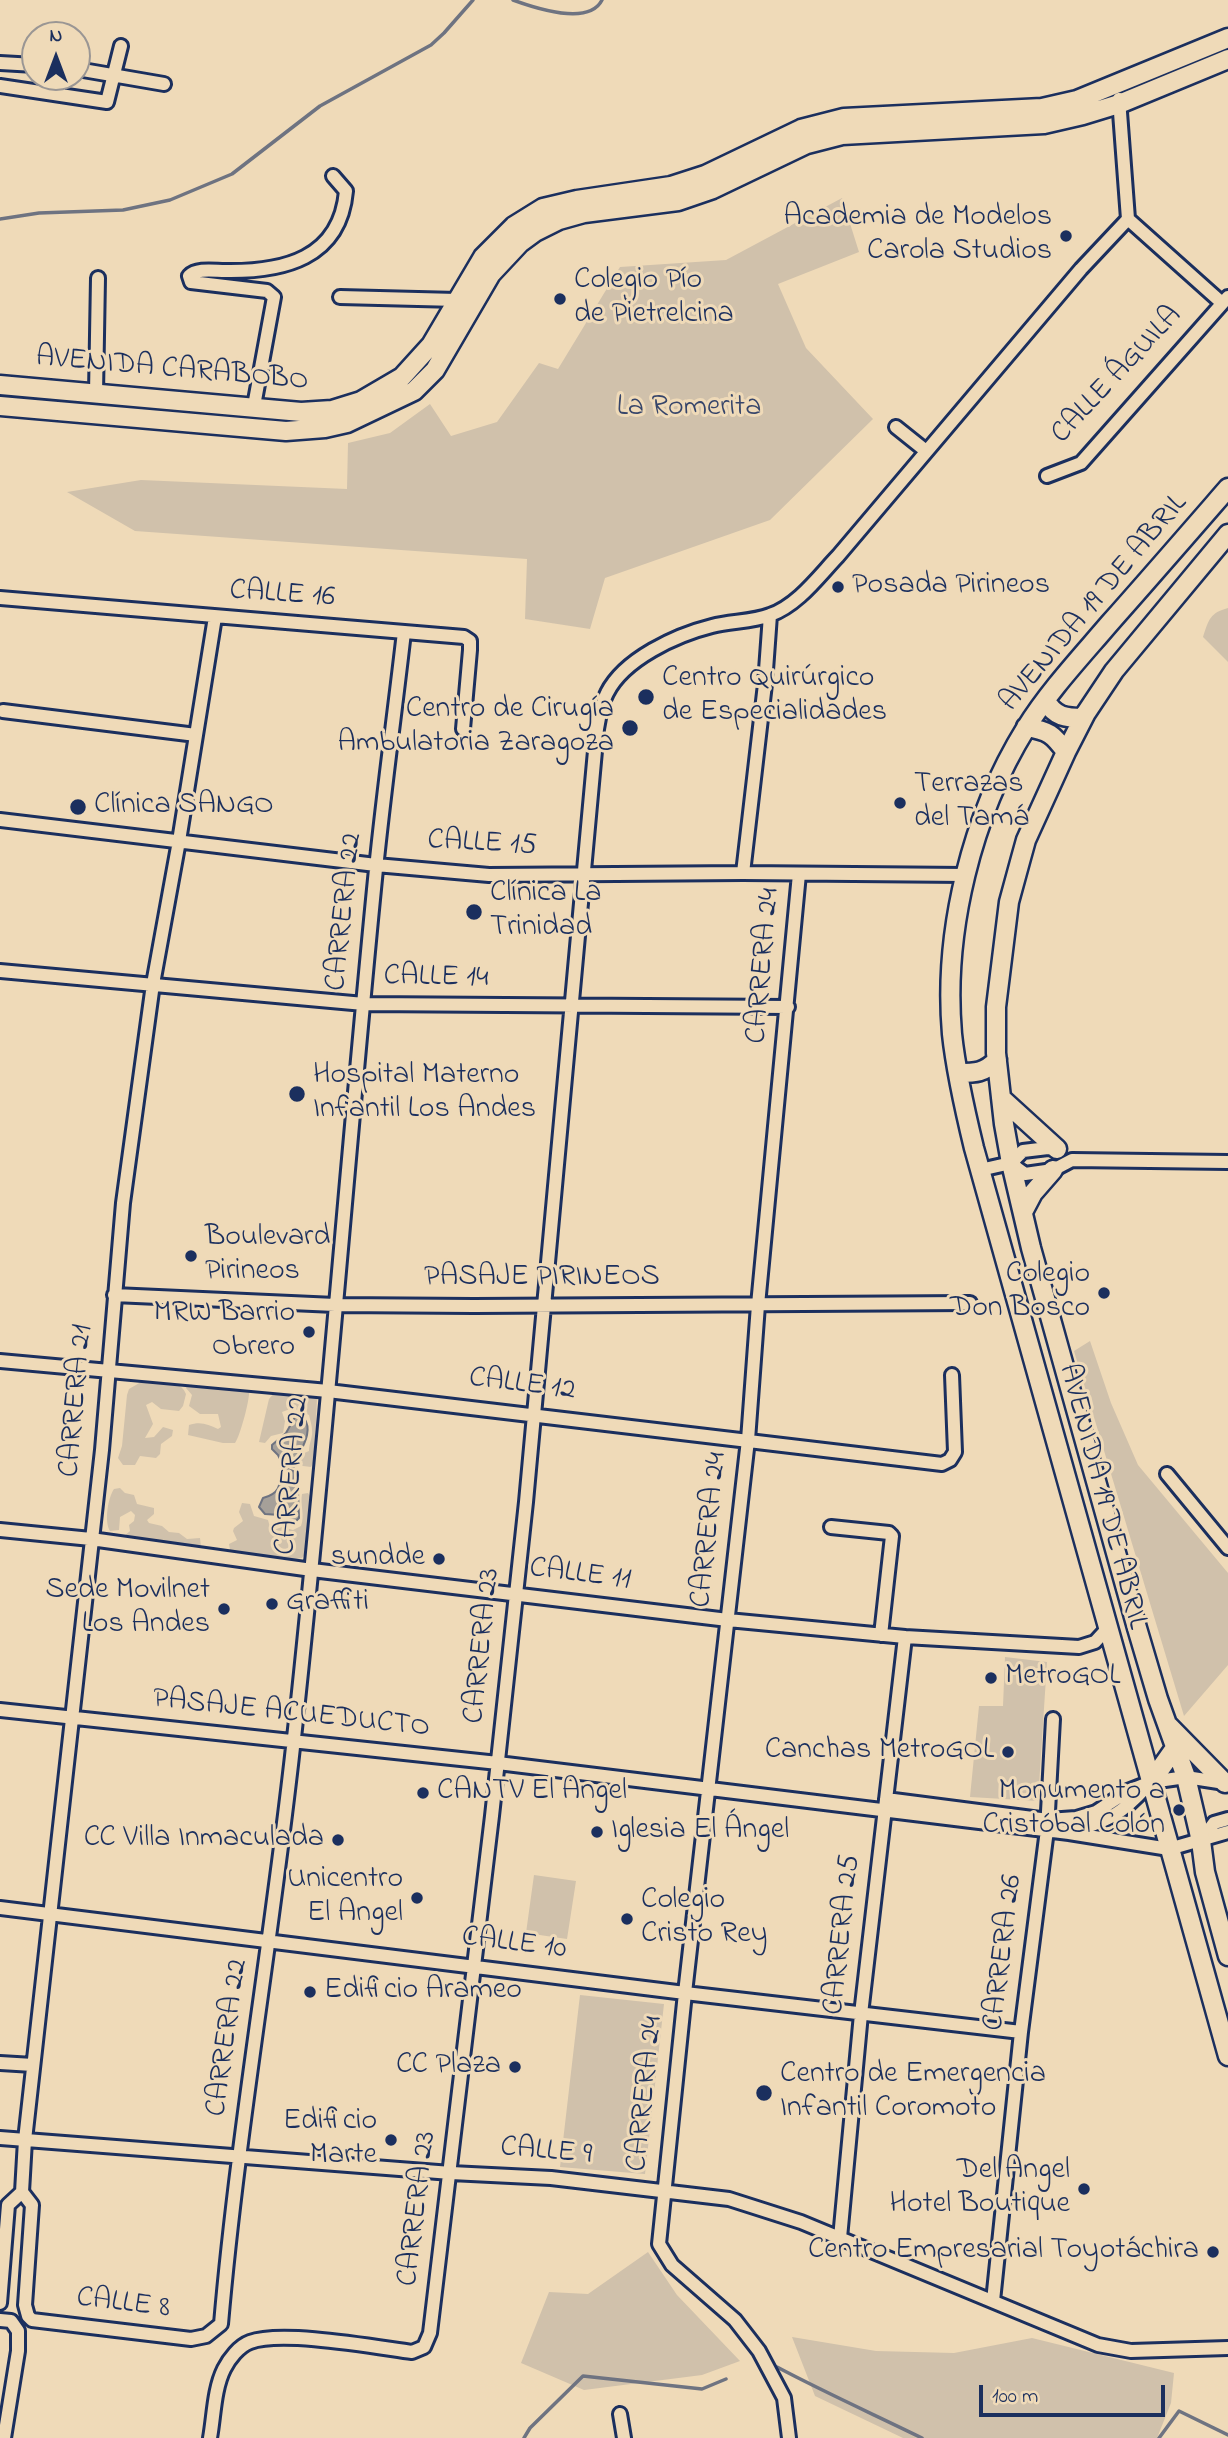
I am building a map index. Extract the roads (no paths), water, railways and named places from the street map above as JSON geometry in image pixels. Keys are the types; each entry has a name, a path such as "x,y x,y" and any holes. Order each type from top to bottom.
{"main road":[{"name":"AVENIDA CARABOBO","path":"0,385 301,412 332,410 361,401 402,377 431,345 483,257 514,226 543,208 577,200 671,186 694,179 801,129 844,118 1042,108 1077,100 1228,38"},
{"name":"AVENIDA CARABOBO","path":"0,406 286,431 347,423 414,391 435,370 491,274 512,250 535,232 559,220 584,212 678,201 713,189 807,144 842,135 1044,124 1083,115 1119,104 1228,59"},
{"name":"AVENIDA 19 DE ABRIL","path":"1228,488 1064,676 1026,727 980,824 965,875 952,974 952,1032 958,1073 981,1170 1228,2056"},
{"name":"AVENIDA 19 DE ABRIL","path":"1228,534 1114,671 1083,718 1066,752 1026,840 1009,902 996,1007 997,1060 1011,1163 1137,1628 1186,1777 1201,1841 1205,1872 1224,1933 1228,1956"},
{"path":"1046,701 1058,716 1083,718"},
{"path":"1026,727 1046,730 1066,752"},
{"path":"958,1073 986,1071 997,1060"},
{"path":"1001,1098 1057,1149"},
{"path":"1023,1212 1033,1193 1053,1171"},
{"path":"1167,1723 1227,1785"},
{"path":"1150,1782 1175,1748"}],"street":[{"path":"0,86 107,102 121,46"},
{"path":"0,63 21,64"},
{"path":"91,71 164,84"},
{"path":"743,873 765,684 770,615 805,592 1081,269 1128,219 1117,85"},
{"path":"254,406 274,297 267,291 191,282 189,276 196,271 236,272 283,267 318,250 336,228 344,208 346,191 333,176"},
{"name":"CALLE ÁGUILA","path":"1047,476 1081,463 1225,300 1128,219"},
{"path":"96,393 99,278"},
{"path":"340,297 457,300"},
{"path":"896,427 926,451"},
{"name":"CALLE 16","path":"0,598 464,636 470,641 463,729"},
{"name":"CARRERA 23","path":"211,2438 220,2378 225,2366 237,2351 248,2343 268,2338 304,2339 412,2352 424,2347 430,2333 498,1763 535,1414 597,729 607,691 649,651 710,626 770,615"},
{"name":"CARRERA 21","path":"25,2305 32,2205 22,2192 25,2140 91,1539 124,1203 153,984 215,617"},
{"name":"CARRERA 22","path":"221,2324 239,2157 270,1940 294,1742 376,865 404,632"},
{"path":"3,711 196,735"},
{"name":"CALLE 15","path":"0,820 376,865 489,875 965,875"},
{"name":"CARRERA 24","path":"789,2438 784,2398 759,2351 735,2320 672,2265 659,2244 748,1440 758,1305 799,874"},
{"name":"CALLE 14","path":"0,971 364,1004 788,1007"},
{"path":"981,1170 1011,1163 1023,1151 1057,1149 1072,1160"},
{"path":"1011,1163 1025,1174 1053,1171 1072,1160 1228,1162"},
{"name":"PASAJE PIRINEOS","path":"114,1295 335,1305 970,1303"},
{"name":"CALLE 12","path":"0,1361 328,1391 942,1464 950,1460 955,1452 952,1375"},
{"path":"1167,1474 1228,1548"},
{"path":"831,1527 889,1533 892,1536 881,1635"},
{"name":"CALLE 11","path":"0,1530 91,1539 312,1570 728,1620 881,1635 1079,1647 1095,1642 1107,1629"},
{"name":"CARRERA 25","path":"840,2238 861,2014 905,1637"},
{"name":"PASAJE ACUEDUCTO","path":"0,1710 498,1763 708,1789 885,1805 1047,1825 1069,1833 1169,1849 1228,1832"},
{"name":"CARRERA 26","path":"993,2301 1021,2032 1047,1825 1053,1719"},
{"path":"1047,1825 1096,1812 1128,1791 1150,1782 1186,1777 1227,1785"},
{"path":"1069,1833 1108,1821 1132,1803 1150,1782"},
{"path":"1201,1841 1214,1823 1228,1819"},
{"name":"CALLE 10","path":"0,1908 1021,2032"},
{"path":"0,2063 33,2065"},
{"name":"CALLE 9","path":"0,2138 451,2173 551,2178 729,2199 801,2222 1098,2345 1131,2351 1228,2348"},
{"name":"CARRERA 21","path":"0,2303 8,2205 22,2192"},
{"name":"CALLE 8","path":"25,2305 32,2320 191,2339 206,2336 221,2324"},
{"path":"0,2320 11,2320 18,2331 4,2438"},
{"path":"18,2331 32,2320"},
{"path":"620,2414 624,2438"}],"waterway":[{"path":"0,219 39,213 123,210 170,200 232,174 320,106 431,45 473,0"},
{"path":"513,0 547,10 574,14 595,8 602,0"},
{"path":"777,2367 922,2438"},
{"path":"524,2438 530,2428 583,2376 702,2389 726,2379"},
{"path":"1159,2438 1179,2411 1228,2435"}],"place":[{"name":"Academia de Modelos Carola Studios","path":"1066,236"},
{"name":"Colegio Pío de Pietrelcina","path":"560,299"},
{"name":"Posada Pirineos","path":"838,587"},
{"name":"Centro Quirúrgico de Especialidades","path":"646,697"},
{"name":"Centro de Cirugía Ambulatoria Zaragoza","path":"630,728"},
{"name":"Terrazas del Tamá","path":"900,803"},
{"name":"Clínica SANGO","path":"78,807"},
{"name":"Clínica La Trinidad","path":"474,912"},
{"name":"Hospital Materno Infantil Los Andes","path":"297,1094"},
{"name":"Boulevard Pirineos","path":"191,1256"},
{"name":"Colegio Don Bosco","path":"1104,1293"},
{"name":"MRW Barrio Obrero","path":"309,1332"},
{"name":"sundde","path":"439,1559"},
{"name":"Graffiti","path":"272,1604"},
{"name":"Sede Movilnet Los Andes","path":"224,1609"},
{"name":"MetroGOL","path":"991,1678"},
{"name":"Canchas MetroGOL","path":"1008,1752"},
{"name":"CANTV El Angel","path":"423,1793"},
{"name":"Monumento a Cristóbal Colón","path":"1179,1810"},
{"name":"Iglesia El Ángel","path":"597,1832"},
{"name":"CC Villa Inmaculada","path":"338,1840"},
{"name":"Unicentro El Angel","path":"417,1898"},
{"name":"Colegio Cristo Rey","path":"627,1919"},
{"name":"Edificio Arameo","path":"310,1992"},
{"name":"CC Plaza","path":"515,2067"},
{"name":"Centro de Emergencia Infantil Coromoto","path":"764,2093"},
{"name":"Edificio Marte","path":"391,2140"},
{"name":"Del Angel Hotel Boutique","path":"1084,2189"},
{"name":"Centro Empresarial Toyotáchira","path":"1213,2252"}],"park label":[{"name":"La Romerita","path":"689,409"}]}
